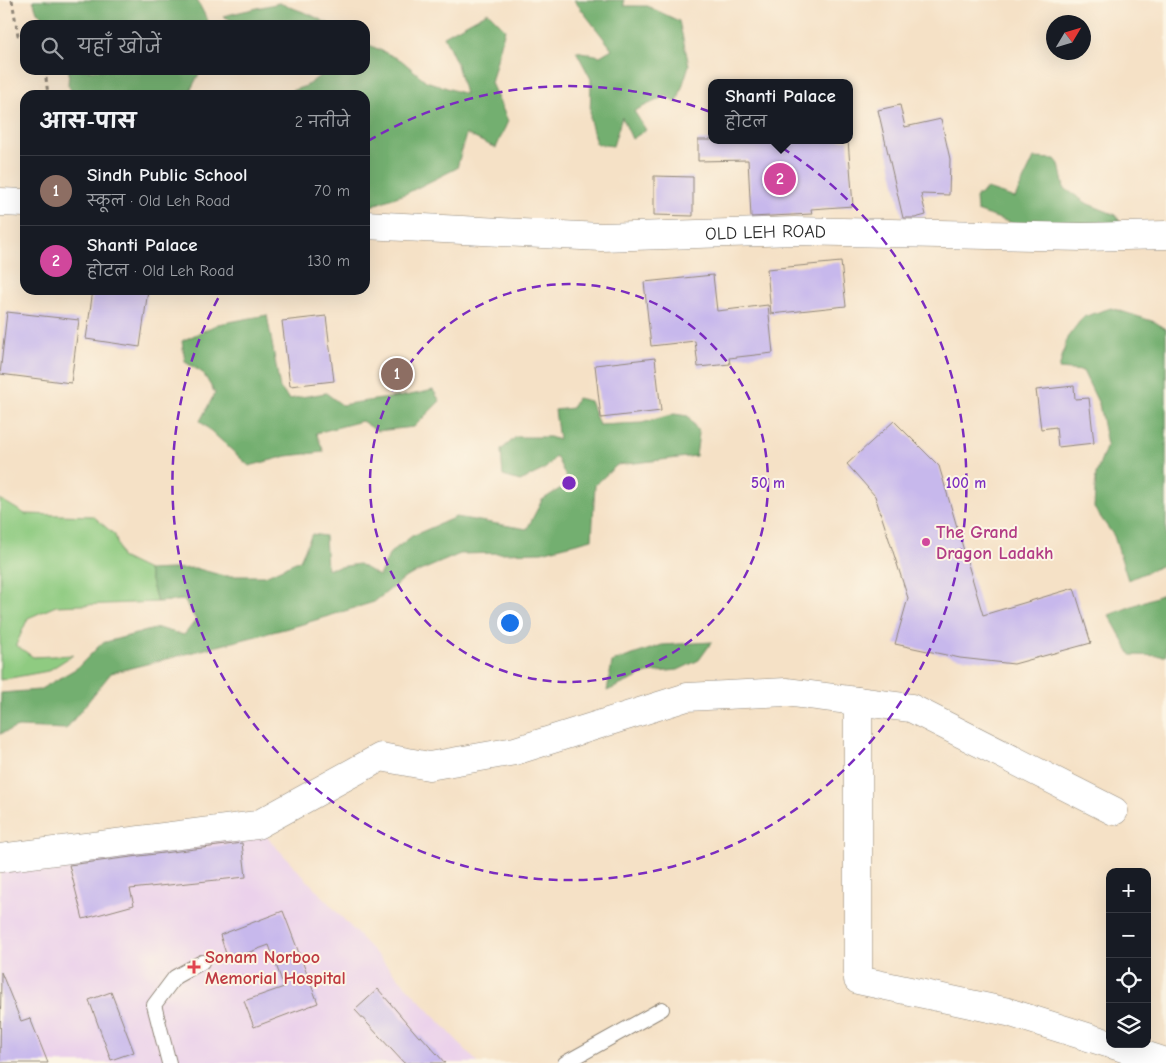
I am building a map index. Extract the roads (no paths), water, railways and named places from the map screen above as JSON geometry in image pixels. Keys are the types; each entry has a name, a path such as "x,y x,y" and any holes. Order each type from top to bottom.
{"street":[{"path":"0,202 20,203"},
{"name":"OLD LEH ROAD","path":"370,225 601,237 794,231 1083,236 1166,235"},
{"path":"0,858 257,825 381,757 429,766 515,751 687,697 786,692 912,708 1114,811"},
{"path":"858,701 858,980 1008,1012 1106,1043"},
{"path":"1122,1048 1166,1062"}],"lane":[{"path":"169,1063 154,1005 175,977 202,962"},
{"path":"565,1063 662,1009"}],"place":[{"name":"Shanti Palace","path":"780,179"},
{"name":"Sindh Public School","path":"397,374"},
{"name":"The Grand Dragon Ladakh","path":"926,542"},
{"name":"Sonam Norboo Memorial Hospital","path":"194,967"}]}
